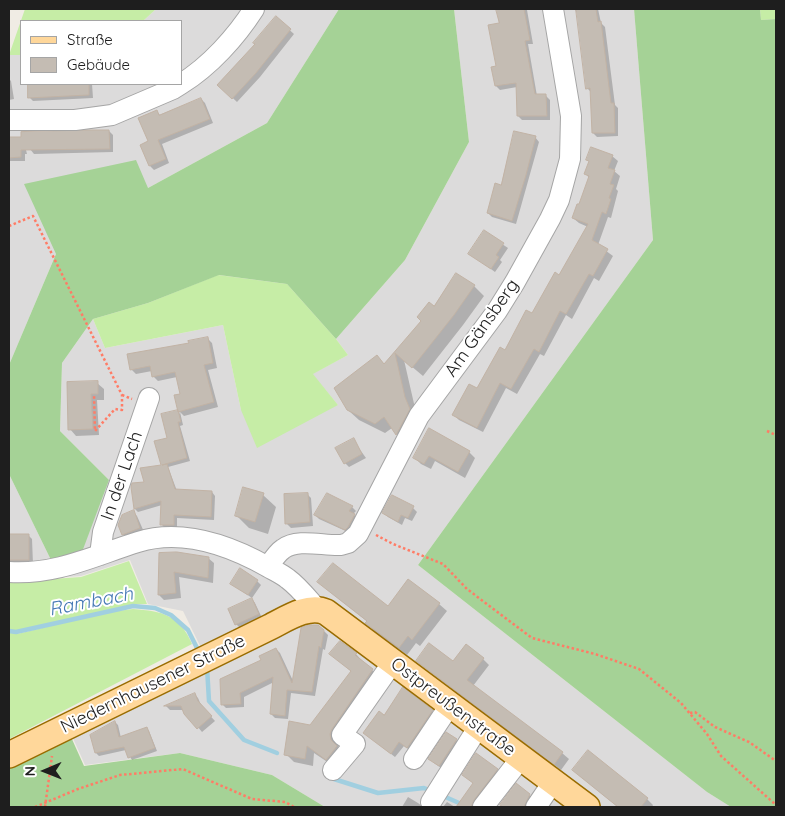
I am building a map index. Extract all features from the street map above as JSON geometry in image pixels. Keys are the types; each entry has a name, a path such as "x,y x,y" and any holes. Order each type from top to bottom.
{"main road":[{"name":"Niedernhausener Straße","path":"9,755 194,663 308,611"},
{"name":"Ostpreußenstraße","path":"308,611 326,612 587,807"}],"street":[{"path":"182,83 210,61 254,9"},
{"name":"Am Gänsberg","path":"268,567 282,550 290,545 341,545 354,539 362,528 419,416 501,304 550,219 558,200 570,159 572,116 553,9"},
{"path":"9,120 75,120 112,115 179,85"},
{"name":"In der Lach","path":"100,555 103,532 149,398"},
{"name":"Ostpreußenstraße","path":"9,572 36,572 57,569 139,541 183,538 227,546 286,577 293,583 308,611"},
{"path":"333,770 355,744 342,735 393,662"},
{"path":"414,759 450,705"},
{"path":"435,795 479,726"},
{"path":"483,807 521,758"},
{"path":"536,807 553,782"}],"path":[{"path":"9,226 33,216 122,395 122,410 115,409 95,431 94,394"},
{"path":"766,431 776,435"},
{"path":"362,528 393,544 443,564 467,589 532,638 595,654 639,669 681,703 707,734 721,756 776,805"},
{"path":"690,713 695,712 715,727 749,742 776,761"},
{"path":"45,807 55,733"},
{"path":"35,807 78,789 120,775 183,769 252,799 285,802 294,807"}],"shaded area":[{"path":"156,9 339,9 267,123 148,188 56,254 9,365 9,55 20,55 20,85 182,85 182,20 144,20"},
{"path":"454,9 634,9 653,240 418,565 707,792 731,807 325,807 272,775 180,753 85,765 72,736 209,664 183,611 148,604 130,560 81,576 9,581 9,474 51,560 109,480 60,431 62,363 93,319 105,348 223,325 241,410 338,405 312,374 348,355 336,339 405,260 469,142"}],"green space":[{"path":"25,9 156,9 144,20 21,20"},
{"path":"339,9 454,9 469,142 405,260 336,339 287,284 219,275 148,303 93,319 62,363 60,431 109,480 82,552 51,560 9,474 9,365 56,254 24,184 136,160 148,188 267,123"},
{"path":"634,9 760,9 761,20 776,19 776,807 731,807 707,792 418,565 653,240"},
{"path":"760,9 776,9 776,19 761,20"},
{"path":"20,23 20,55 9,55"},
{"path":"218,275 287,284 348,355 313,374 338,405 257,448 241,410 223,325 105,348 93,319 148,303"},
{"path":"129,561 147,604 134,604 16,631 9,630 9,582 81,577"},
{"path":"133,609 153,611 169,616 182,627 192,644 9,739 9,632 17,634 109,612"},
{"path":"71,737 84,766 180,753 272,775 325,807 9,807 9,767"}],"building":[{"path":"496,9 524,9 530,40 525,41 535,94 546,94 547,116 517,116 516,83 495,86 491,67 496,66 488,25 499,23"},
{"path":"576,9 596,9 598,22 601,21 611,103 614,103 615,133 592,133 590,88 586,89"},
{"path":"276,16 291,29 256,73 232,99 217,85 255,44 253,43"},
{"path":"28,85 89,85 89,95 28,98"},
{"path":"201,98 210,119 158,140 166,159 149,166 140,145 148,141 138,118 157,110 159,115"},
{"path":"109,130 110,149 21,150 21,157 9,158 9,137 21,137 21,132"},
{"path":"514,131 536,136 512,221 487,213 495,183 501,185"},
{"path":"591,147 613,155 608,168 615,170 610,184 614,185 609,198 611,199 606,214 602,212 592,240 608,249 593,276 589,274 566,314 560,311 539,352 534,349 511,389 500,383 477,428 452,415 469,384 477,388 500,347 505,350 526,310 532,313 555,272 559,275 588,224 572,218 589,176 584,174 589,161 586,160"},
{"path":"484,230 504,243 496,255 499,257 491,269 468,254"},
{"path":"456,273 475,285 454,315 412,368 395,353 405,397 410,409 396,435 384,417 375,424 347,410 334,388 377,355 384,364 421,321 417,317 429,302 434,306"},
{"path":"208,337 213,363 204,365 214,402 178,412 174,395 180,394 175,372 152,377 150,366 130,370 127,354 189,343 188,341"},
{"path":"98,381 98,394 91,394 93,429 68,430 67,382"},
{"path":"178,410 181,422 178,422 187,458 162,465 167,464 175,489 212,491 211,517 174,515 174,525 160,525 161,501 134,509 131,487 132,483 144,482 140,468 161,465 154,441 167,438 161,414"},
{"path":"429,428 470,451 458,472 429,456 424,464 413,458"},
{"path":"354,438 362,454 344,464 335,448"},
{"path":"243,487 264,493 255,522 235,516"},
{"path":"308,493 310,522 285,524 284,494"},
{"path":"327,493 353,506 349,511 355,514 345,530 314,515"},
{"path":"392,495 414,506 408,518 401,515 398,522 382,513"},
{"path":"134,510 140,528 122,535 118,525 122,515"},
{"path":"9,534 29,534 29,560 9,560"},
{"path":"177,552 209,557 208,578 174,572 176,593 158,595 159,553"},
{"path":"333,563 388,606 408,579 440,603 412,640 408,636 399,648 365,623 367,621 317,582"},
{"path":"240,568 258,580 248,595 230,584"},
{"path":"252,598 259,614 235,625 228,609"},
{"path":"309,625 318,625 324,630 321,648 319,646 312,692 287,690 285,716 270,714 273,677 240,693 241,704 221,705 220,679 261,660 259,656 276,648 292,683 301,628"},
{"path":"340,641 357,653 355,655 373,669 332,729 330,734 331,740 337,746 326,760 307,746 305,759 284,755 289,721 310,725 351,671 329,654"},
{"path":"429,643 453,661 466,644 484,658 467,680 563,752 554,765 416,661"},
{"path":"403,687 433,710 407,748 399,742 391,754 363,733 379,711 384,715"},
{"path":"195,693 198,701 212,716 197,729 184,714 181,706 164,706"},
{"path":"115,721 119,737 147,727 155,748 128,758 124,747 95,753 90,735"},
{"path":"446,732 457,739 439,766 428,759"},
{"path":"588,750 648,798 641,807 618,807 572,770"},
{"path":"476,753 498,769 474,800 471,807 456,807 473,783 462,775"},
{"path":"516,783 530,794 524,807 503,807 500,805"}],"waterway":[{"name":"Rambach","path":"9,631 16,632 133,606 155,608 171,615 188,630 200,654"},
{"name":"Rambach","path":"207,667 209,701 244,740 277,753"},
{"name":"Rambach","path":"334,779 378,793 424,788 432,791"},
{"name":"Rambach","path":"441,795 468,807"}]}
